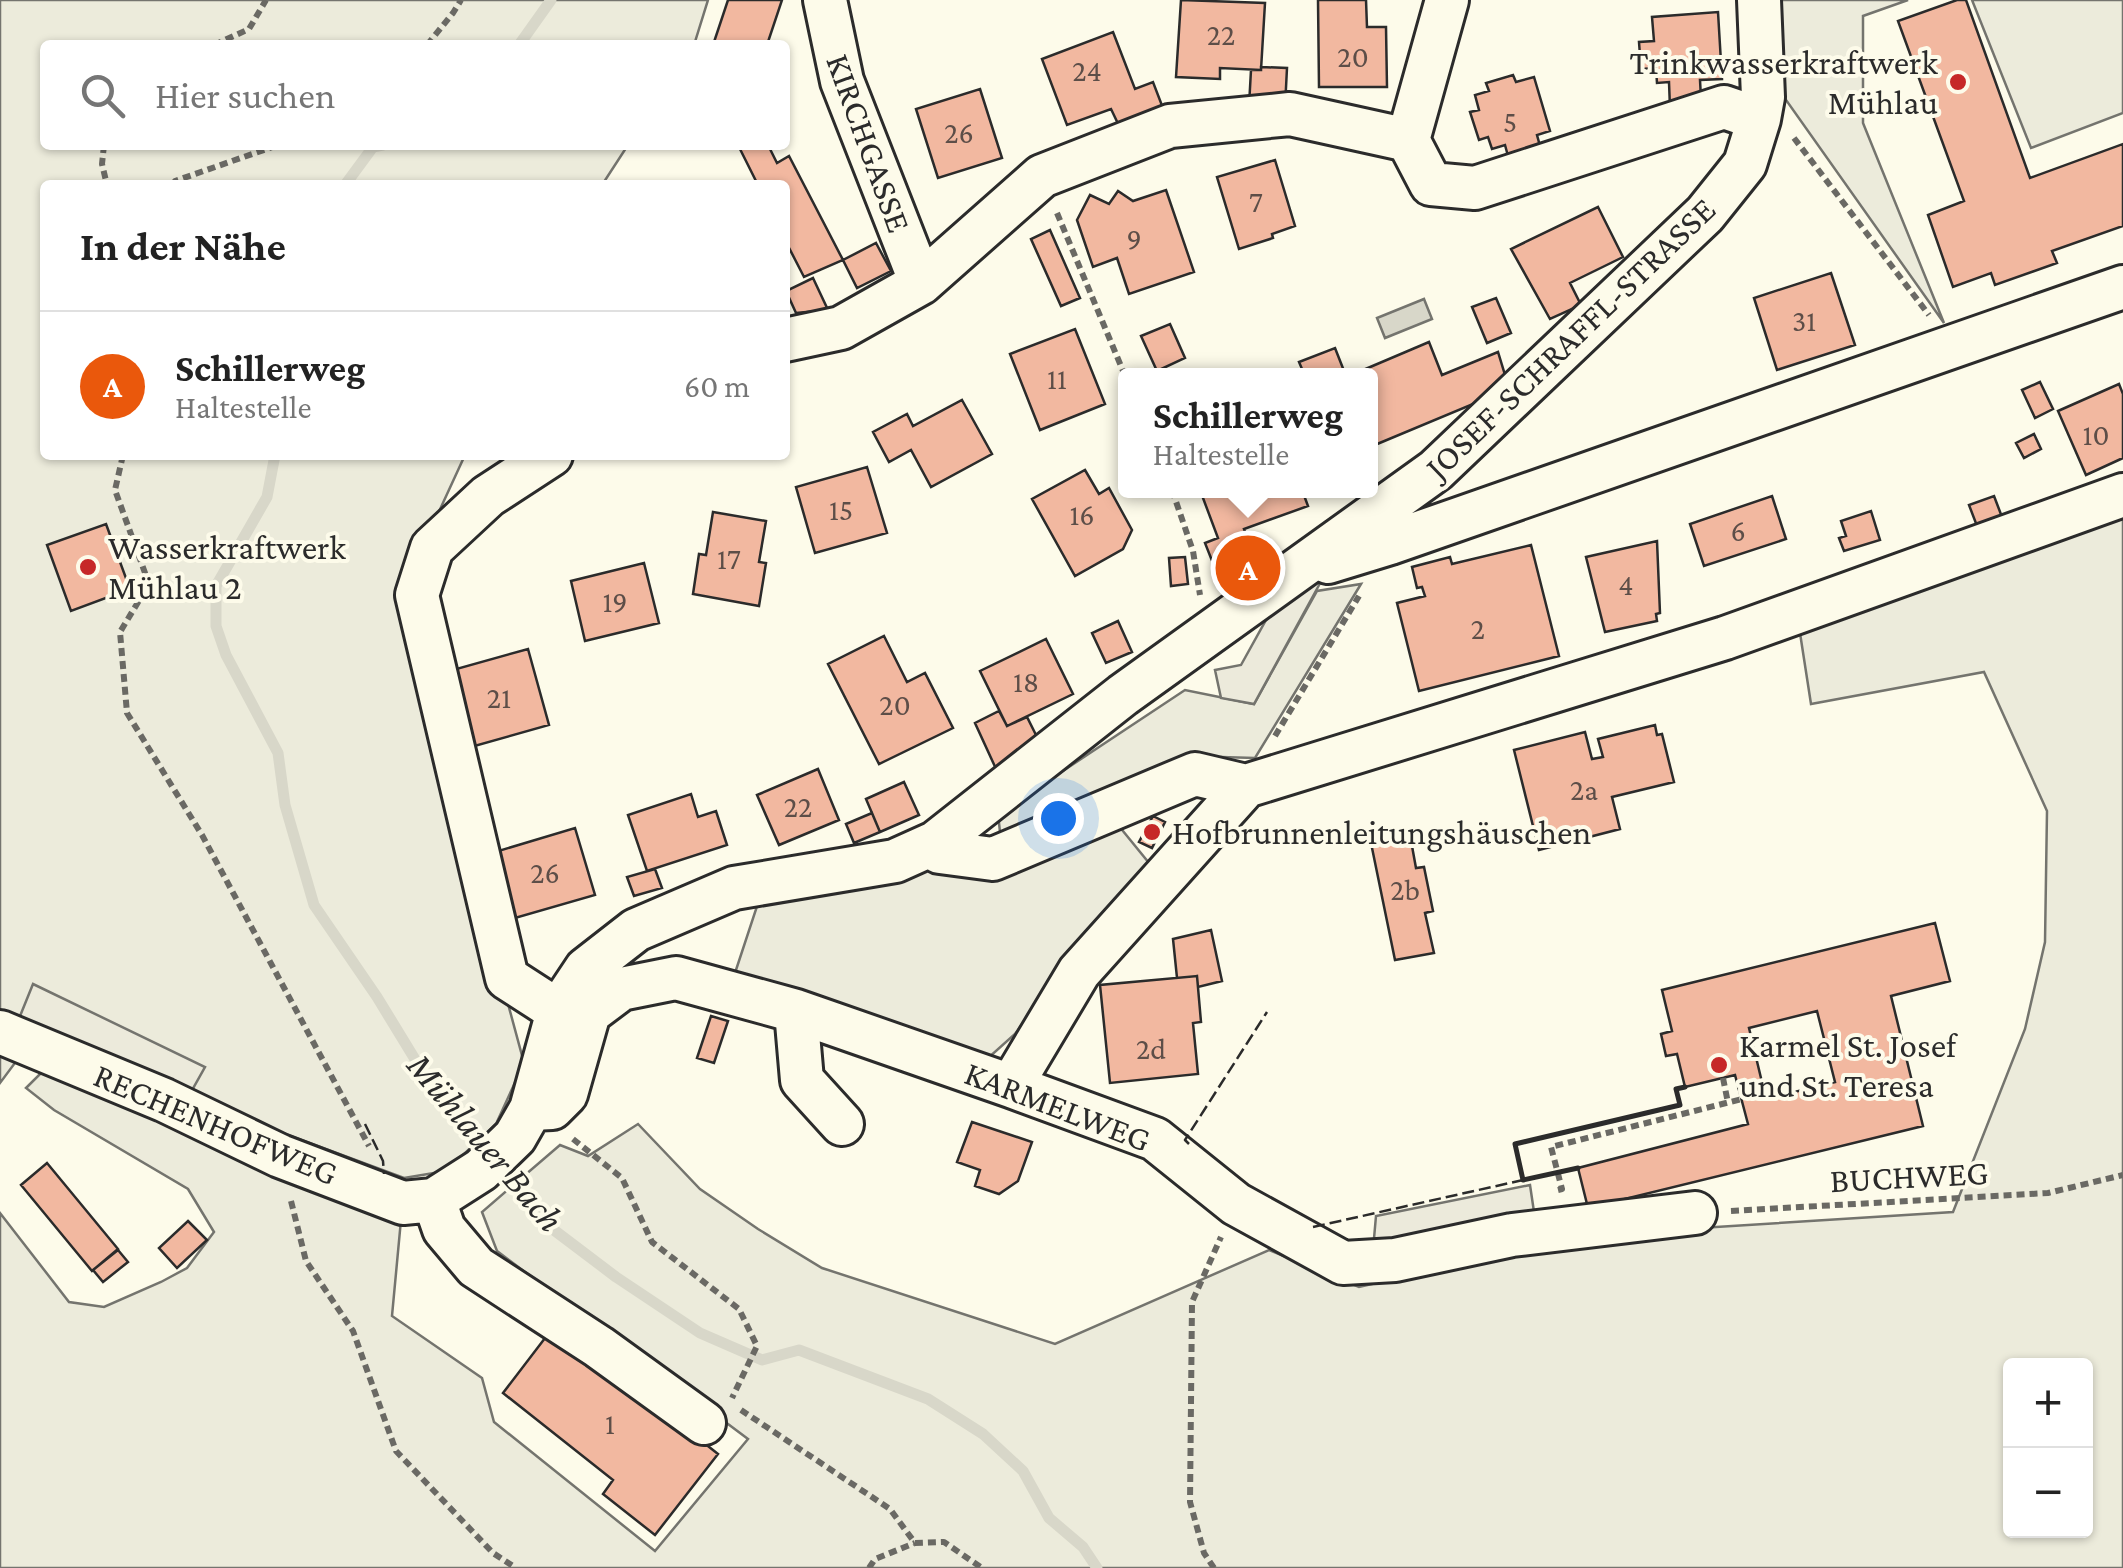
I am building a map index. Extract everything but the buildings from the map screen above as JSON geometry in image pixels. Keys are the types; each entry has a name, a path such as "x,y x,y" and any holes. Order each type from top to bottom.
{"street":[{"name":"KIRCHGASSE","path":"824,0 842,81 922,284"},
{"path":"1447,0 1408,140 1431,184 1475,188 1724,107 1761,108"},
{"name":"JOSEF-SCHRAFFL-STRASSE","path":"523,1123 558,1011 586,969 636,930 734,888 895,861 935,843 1123,695 1436,470 1705,214 1745,164 1761,108 1759,0"},
{"path":"790,339 841,328 922,284 1042,176 1170,126 1290,114 1408,140"},
{"path":"1294,572 1390,544 2123,287"},
{"path":"543,460 488,496 432,548 417,595 507,978 558,1011"},
{"path":"935,843 940,852 993,859 1195,774 1246,786 1725,638 2123,495"},
{"path":"1010,1086 1079,972 1246,786"},
{"name":"KARMELWEG","path":"523,1123 552,1108 566,1094 590,1013 621,989 676,978 796,1012 1154,1140 1236,1204 1343,1263 1394,1260 1512,1235 1695,1213"},
{"path":"796,1012 802,1080 842,1124"},
{"name":"RECHENHOFWEG","path":"0,1032 164,1100 280,1156 419,1201"},
{"path":"523,1123 481,1170 419,1201 476,1267 704,1423"}],"path":[{"path":"225,40 249,29 266,0"},
{"path":"431,40 459,0"},
{"path":"1761,108 1954,346"},
{"path":"103,150 106,180"},
{"path":"182,180 264,150"},
{"path":"1042,176 1122,368"},
{"path":"122,460 115,490 149,584 120,632 127,712 202,835 384,1174 419,1201"},
{"path":"1175,498 1193,551 1206,636"},
{"path":"1246,786 1390,544"},
{"path":"1723,1078 1728,1103"},
{"path":"1558,1172 1552,1147 1742,1100"},
{"path":"523,1123 592,1153 622,1178 652,1242 740,1309 757,1346 730,1402 890,1509 915,1543"},
{"path":"280,1156 306,1261 353,1332 396,1451 493,1553 516,1568"},
{"name":"BUCHWEG","path":"1695,1213 2048,1193 2123,1176"},
{"path":"1214,1568 1204,1552 1190,1502 1192,1302 1236,1204"},
{"path":"868,1568 874,1559 915,1543 944,1542 982,1568"}],"shaded area":[{"path":"0,0 708,0 696,40 40,40 40,150 625,150 605,180 40,180 40,460 463,460 402,592 524,1063 496,1124 446,1171 404,1178 32,1040 0,1083"},
{"path":"1771,0 1908,0 1863,16 1863,123 1944,323 1774,83"},
{"path":"1972,0 2123,0 2123,113 2031,148"},
{"path":"1424,299 1432,319 1385,338 1377,318"},
{"path":"2123,510 2123,1568 0,1568 0,1213 69,1302 104,1307 187,1268 214,1232 188,1189 54,1110 26,1088 44,1070 67,1073 218,1150 402,1209 392,1316 482,1378 494,1422 655,1551 748,1439 497,1251 482,1212 560,1145 588,1156 638,1124 700,1189 822,1268 1055,1344 1269,1250 1359,1287 1588,1235 1953,1212 2025,1029 2045,942 2047,811 1984,672 1811,704 1800,633"},
{"path":"1324,576 1254,704 1221,698 1215,670 1241,665 1287,582"},
{"path":"1361,584 1255,758 1221,757 1127,784 1047,823 1000,832 998,814 1185,690 1254,704 1317,591"},
{"path":"1114,820 1149,863 1088,932 1015,1034 977,1068 734,976 761,894"},
{"path":"33,984 205,1067 182,1108 16,1026"},
{"path":"1530,1185 1537,1232 1372,1261 1376,1216"}],"waterway":[{"name":"Mühlauer Bach","path":"523,40 551,0"},
{"name":"Mühlauer Bach","path":"349,180 371,150"},
{"name":"Mühlauer Bach","path":"274,460 267,497 216,586 216,626 226,655 278,753 285,805 314,905 377,997 438,1097 487,1153"},
{"name":"Mühlauer Bach","path":"498,1167 542,1221 700,1333 762,1360 799,1350 928,1399 983,1434 1023,1471 1049,1518 1083,1547 1097,1568"}],"fence":[{"path":"1189,1144 1185,1140 1267,1012"},
{"path":"365,1124 383,1161 384,1174"},
{"path":"1313,1227 1523,1180"}],"wall":[{"path":"1578,1168 1523,1180 1515,1144 1680,1105 1676,1089 1685,1087"}],"place":[{"name":"Trinkwasserkraftwerk Mühlau","path":"1958,82"},
{"name":"Wasserkraftwerk Mühlau 2","path":"88,567"},
{"name":"Schillerweg","path":"1248,568"},
{"name":"Hofbrunnenleitungshäuschen","path":"1152,832"},
{"name":"Karmel St. Josef und St. Teresa","path":"1719,1065"}]}
